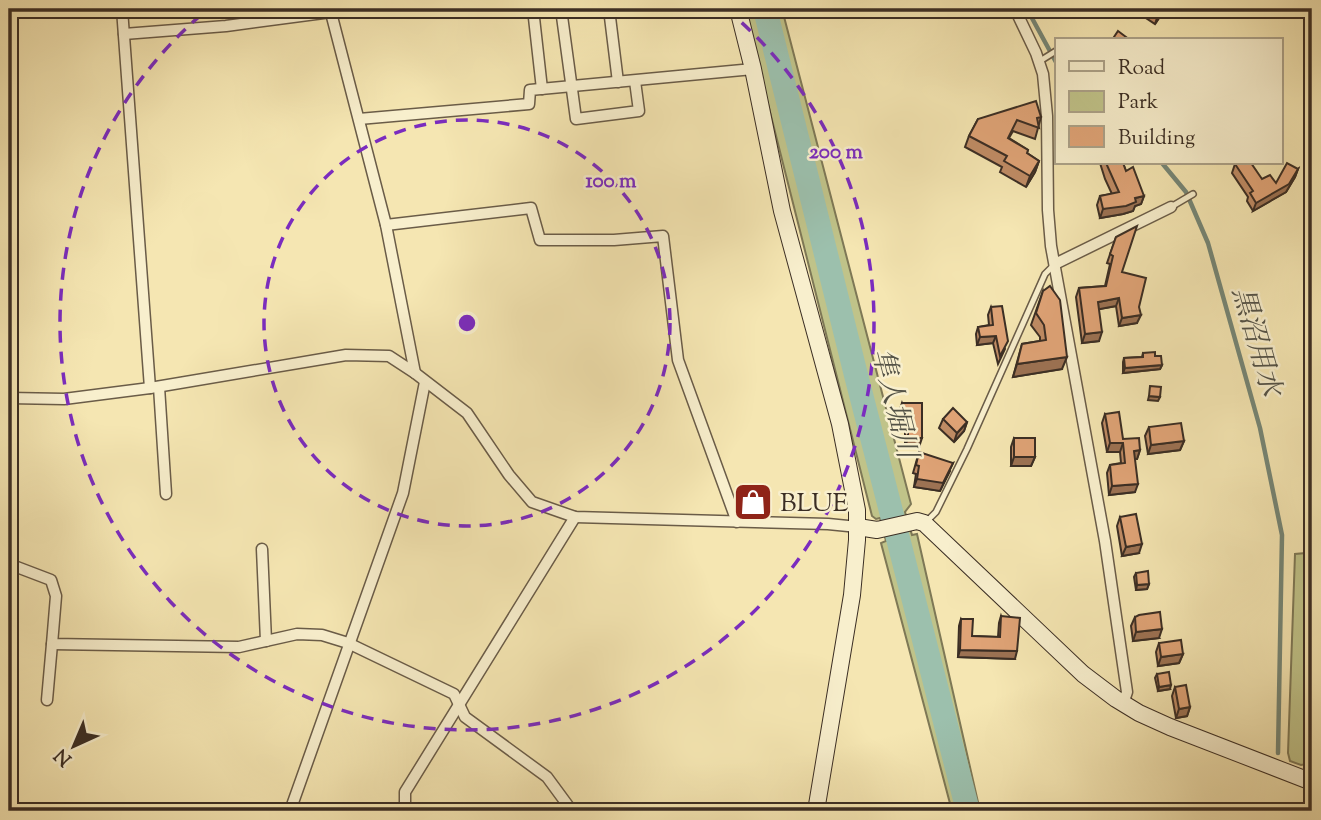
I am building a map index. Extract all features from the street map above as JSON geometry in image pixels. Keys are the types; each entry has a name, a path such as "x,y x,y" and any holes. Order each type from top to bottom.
{"street":[{"path":"122,9 154,387 166,494"},
{"path":"533,9 542,89"},
{"path":"561,9 576,119 639,111 635,81"},
{"path":"609,9 618,82"},
{"path":"738,9 782,211 840,424 858,527 852,595 816,811"},
{"path":"1014,9 1043,59 1048,211 1055,264 1105,541 1127,692 1123,704"},
{"path":"124,34 226,26 330,10 386,225 415,373"},
{"path":"359,119 529,104 530,90 753,69"},
{"path":"1055,264 1171,207"},
{"path":"386,225 531,208 540,240 614,240 663,236 678,360 737,522"},
{"path":"9,398 64,399 346,355 389,356 467,413 509,475 533,502 575,517 828,524 877,530 918,522 1083,674 1123,704 1170,727 1312,782"},
{"path":"290,811 402,493 425,382"},
{"path":"405,811 405,792 575,517"},
{"path":"262,549 266,641"},
{"path":"9,564 51,580 56,596 47,700"},
{"path":"52,644 239,647 298,634 322,635 348,643 453,694 465,717 547,777 572,811"}],"lane":[{"path":"1043,59 1055,53"},
{"path":"1171,207 1192,195"},
{"path":"918,522 936,512 1045,274 1055,264"}],"green space":[{"path":"744,9 758,9 774,86 961,811 952,811 881,543 886,541 880,518 872,516"},
{"path":"772,9 782,9 911,504 905,512 912,535 917,534 980,811 975,811"},
{"path":"1306,531 1312,533 1312,670 1307,764 1301,765 1290,761 1288,753 1295,554 1306,553"}],"building":[{"path":"1149,9 1163,9 1158,15"},
{"path":"1118,31 1127,38 1113,38"},
{"path":"1036,101 1041,117 1037,118 1039,128 1017,120 1008,138 1028,150 1027,153 1039,161 1030,176 1004,161 1007,156 969,136 978,119"},
{"path":"1287,163 1298,169 1289,184 1256,203 1250,193 1253,191 1235,164 1252,164 1262,179 1270,175 1276,183"},
{"path":"1106,164 1123,164 1126,171 1133,167 1144,196 1135,198 1136,202 1126,206 1103,209 1100,196 1119,192"},
{"path":"1137,226 1122,272 1146,278 1139,307 1141,315 1122,318 1119,298 1098,302 1102,332 1085,334 1079,288 1106,286 1113,256 1110,254 1116,237"},
{"path":"1050,286 1060,300 1067,357 1017,364 1022,344 1046,340 1044,325 1036,313 1043,291"},
{"path":"1002,306 1008,341 1000,356 996,336 980,337 978,327 993,325 991,307"},
{"path":"1155,352 1155,356 1161,356 1162,365 1125,368 1124,358 1143,357 1143,353"},
{"path":"1150,386 1161,387 1160,397 1149,396"},
{"path":"902,403 922,403 922,438 908,438 908,416 903,416"},
{"path":"953,408 967,422 957,433 943,419"},
{"path":"1119,412 1123,439 1139,438 1140,450 1134,451 1138,484 1112,486 1110,465 1125,463 1123,443 1110,443 1105,414"},
{"path":"1181,423 1184,441 1151,445 1149,427"},
{"path":"1014,438 1035,438 1035,457 1014,457"},
{"path":"919,452 953,463 943,483 917,479"},
{"path":"1136,514 1142,544 1126,547 1120,517"},
{"path":"1148,571 1149,584 1137,585 1136,573"},
{"path":"1160,612 1162,629 1136,632 1135,617"},
{"path":"1001,616 1020,618 1017,651 960,650 961,619 973,619 972,636 1000,637"},
{"path":"1181,640 1183,654 1161,657 1159,643"},
{"path":"1169,672 1171,685 1159,687 1157,674"},
{"path":"1186,685 1190,707 1179,709 1175,687"}],"waterway":[{"name":"隼人堀川","path":"765,9 968,811"},
{"name":"黒沼用水","path":"1027,9 1055,60"},
{"name":"黒沼用水","path":"1163,164 1186,192 1208,243 1260,428 1282,535 1278,753"}],"place":[{"name":"BLUE","path":"753,502"}]}
